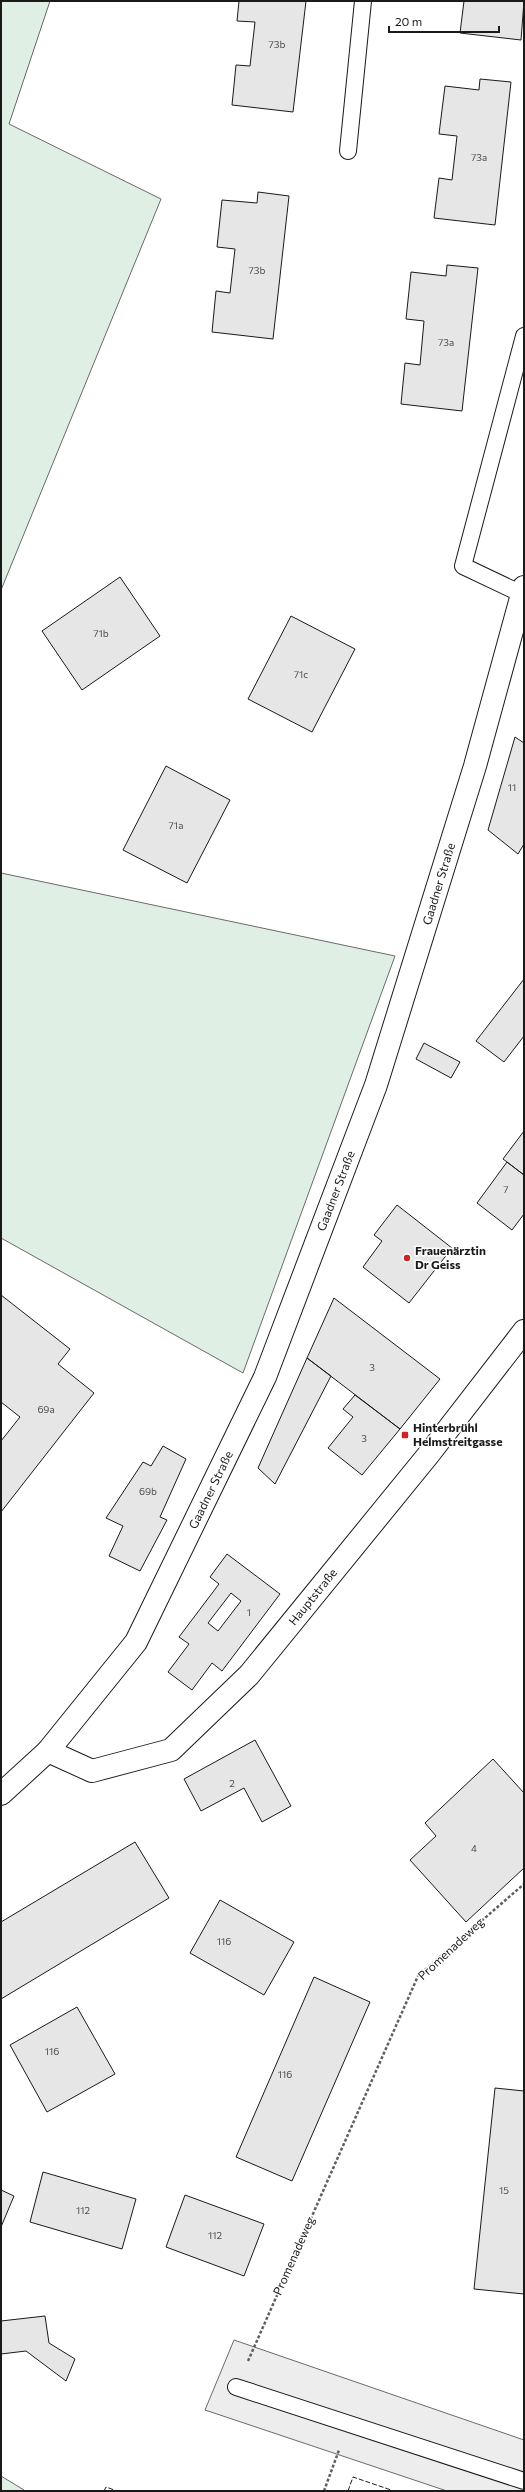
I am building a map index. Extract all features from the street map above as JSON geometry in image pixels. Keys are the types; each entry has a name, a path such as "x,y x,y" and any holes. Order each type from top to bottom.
{"main road":[{"name":"Gaadner Straße","path":"1,1794 48,1751 136,1642 265,1377 376,1086 475,766 523,590"},
{"name":"Hauptstraße","path":"48,1751 92,1771 171,1750 249,1675 429,1454 524,1331"}],"lane":[{"path":"348,151 363,1"},
{"path":"523,590 463,566 524,336"},
{"path":"236,2387 524,2481"}],"path":[{"name":"Promenadeweg","path":"236,2387 418,1976 524,1884"},
{"path":"324,2491 348,2424"}],"green space":[{"path":"1,1 50,1 9,124 161,199 1,590"},
{"path":"1,873 395,956 243,1373 1,1238"},
{"path":"1,2476 24,2490 1,2491"}],"shaded area":[{"path":"234,2340 524,2440 524,2491 447,2491 205,2410"}],"building":[{"path":"239,1 306,1 293,112 232,105 236,65 250,66 255,22 237,21"},
{"path":"464,1 524,1 521,40 460,33"},
{"path":"480,79 511,82 495,225 434,218 439,178 452,180 457,136 439,134 445,86 479,90"},
{"path":"258,192 289,196 273,339 212,332 216,291 230,293 235,249 217,247 222,200 257,203"},
{"path":"447,265 478,268 462,411 401,404 405,363 420,365 424,321 406,319 411,272 446,276"},
{"path":"120,577 160,636 82,690 42,631"},
{"path":"291,616 355,649 312,732 248,699"},
{"path":"515,737 524,743 524,844 518,854 488,830"},
{"path":"166,766 230,800 187,883 123,850"},
{"path":"524,979 524,1036 504,1062 476,1041"},
{"path":"424,1043 460,1062 451,1078 416,1059"},
{"path":"524,1131 524,1175 503,1159"},
{"path":"507,1162 524,1175 524,1214 512,1230 477,1203"},
{"name":"Frauenärztin Dr Geiss","path":"397,1205 452,1248 409,1303 363,1267 382,1241 374,1235"},
{"path":"1,1295 70,1349 58,1364 94,1393 1,1512 1,1441 20,1417 1,1402"},
{"path":"334,1298 440,1379 400,1429 307,1358"},
{"path":"307,1358 331,1376 275,1484 258,1468"},
{"path":"355,1395 400,1429 362,1475 328,1448 353,1417 343,1409"},
{"path":"163,1446 186,1459 160,1517 167,1520 140,1571 109,1556 123,1526 106,1518 143,1462 151,1466"},
{"path":"227,1554 280,1594 222,1671 212,1663 192,1690 168,1672 189,1644 179,1637 219,1584 210,1577","holes":["231,1593 241,1601 218,1631 208,1623"]},
{"path":"255,1740 291,1806 262,1822 244,1788 201,1811 184,1779"},
{"path":"493,1759 524,1793 524,1868 466,1922 410,1860 436,1836 425,1823"},
{"path":"135,1842 169,1898 1,1999 1,1922"},
{"path":"220,1900 294,1942 264,1995 190,1953"},
{"path":"314,1977 370,2002 292,2181 236,2157"},
{"path":"77,2007 115,2074 47,2112 10,2045"},
{"path":"495,2088 524,2091 524,2294 474,2289"},
{"path":"43,2172 136,2199 122,2249 30,2222"},
{"path":"1,2190 14,2196 1,2227"},
{"path":"185,2195 264,2224 244,2276 166,2247"},
{"path":"45,2316 49,2343 75,2359 66,2381 26,2351 1,2354 1,2321"}],"fence":[{"path":"348,2491 353,2477 394,2491"},
{"path":"104,2491 106,2487 117,2491"}],"place":[{"name":"Frauenärztin Dr Geiss","path":"407,1258"},
{"name":"Hinterbrühl Helmstreitgasse","path":"405,1435"}]}
